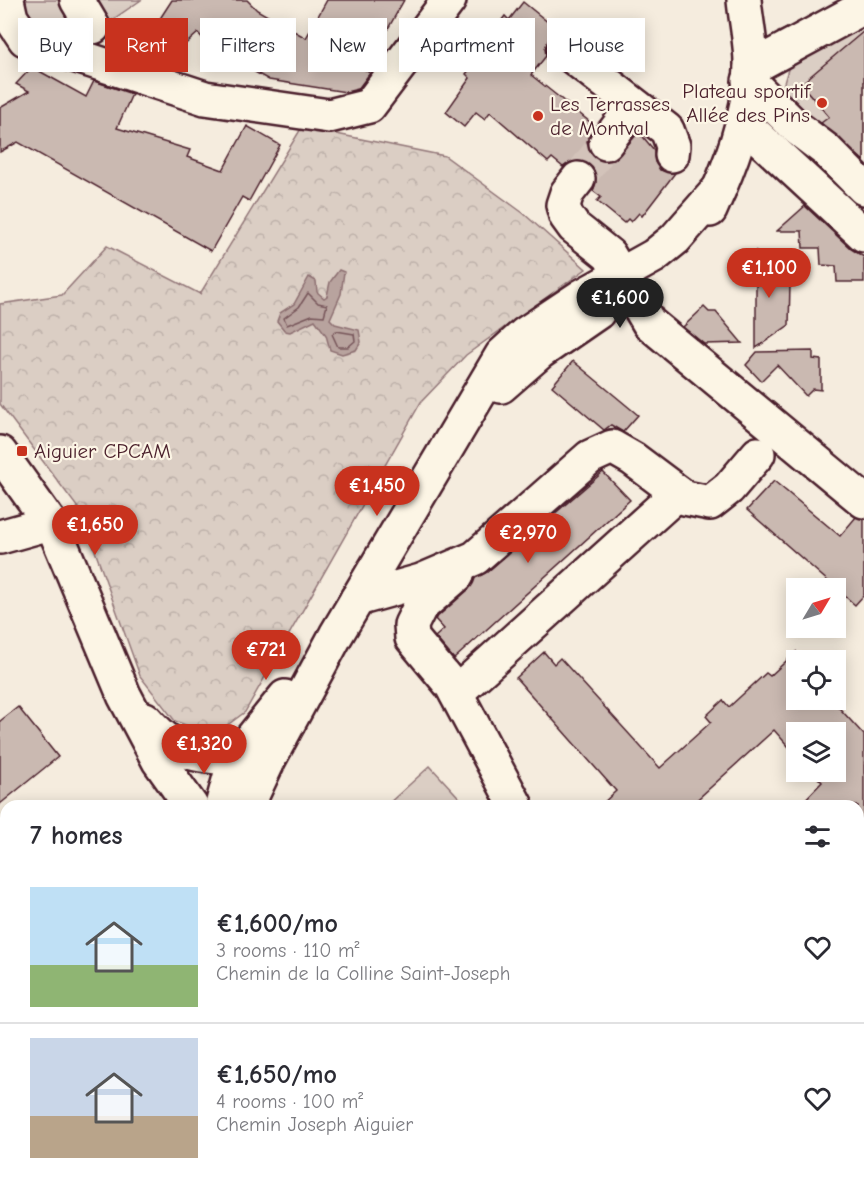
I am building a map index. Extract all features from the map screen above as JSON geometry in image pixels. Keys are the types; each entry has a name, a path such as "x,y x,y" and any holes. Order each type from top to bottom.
{"street":[{"path":"7,0 11,18 25,39 206,98 329,116 369,106 449,0"},
{"path":"244,800 336,635 462,426 508,378 625,283 665,268 686,246 710,210 743,123 750,75 744,0"},
{"path":"750,75 864,7"},
{"path":"592,72 667,130 673,146 672,155"},
{"path":"750,75 797,128 826,150 864,189"},
{"path":"606,143 634,106"},
{"path":"743,123 864,235"},
{"path":"578,179 567,193 563,205 566,216 574,227 609,255 649,323 864,501"},
{"path":"513,800 456,693 412,638 411,625 420,607 590,457 612,447 633,459 685,498 710,503 729,488 758,454"},
{"path":"2,459 50,523 66,553 124,695 159,760 187,800"},
{"path":"456,693 678,493"},
{"path":"0,537 50,523"},
{"path":"357,599 421,581 475,558"},
{"path":"243,800 235,759 336,635"},
{"path":"124,695 173,747 201,755 235,759"}],"green space":[{"path":"24,0 141,0 115,18 105,18 105,25 93,33 93,18 30,18"},
{"name":"Plateau sportif Allée des Pins","path":"852,0 864,0 864,204 781,93 792,56 778,32"},
{"path":"302,127 445,156 523,213 586,269 466,355 421,402 245,712 218,732 193,728 175,721 140,676 81,512 0,404 0,304 62,295 107,246 200,294"},
{"path":"430,766 461,800 393,800"}],"water":[{"path":"339,270 344,272 341,294 330,319 335,324 359,330 361,342 356,350 342,354 330,350 326,335 315,320 290,332 285,331 277,321 280,313 294,304 309,277 316,281 317,292 324,298 327,296 330,282"}],"building":[{"path":"172,0 247,0 257,10 271,18 200,18 200,35 198,33 188,42 188,18 160,18"},
{"path":"327,0 404,0 387,31 387,18 317,18"},
{"name":"Les Terrasses de Montval","path":"523,2 547,21 546,56 535,70 535,18 511,18"},
{"path":"864,31 864,161 821,123 829,117 801,84"},
{"path":"296,32 306,38 308,34 308,72 370,73 358,89 346,92 269,80 255,72 296,72"},
{"path":"27,72 41,72 86,97 94,81 132,94 117,128 190,150 187,157 223,170 247,126 280,145 249,201 242,197 211,251 18,142 0,152 0,108 29,91 16,84"},
{"name":"Les Terrasses de Montval","path":"468,72 533,72 531,75 595,126 587,141 594,158 603,161 614,160 639,132 654,150 655,162 660,170 675,173 642,216 639,213 631,222 628,219 624,223 597,201 601,197 593,191 596,173 589,164 580,160 572,161 563,167 552,158 548,162 490,112 485,119 476,112 464,127 446,112 470,78 466,74"},
{"path":"805,206 851,249 864,257 864,282 837,282 836,266 821,265 820,248 803,248 802,231 777,231"},
{"path":"756,251 790,284 789,325 756,348 756,282 745,282 746,261 755,261"},
{"path":"704,307 709,312 716,312 742,343 704,344 683,327"},
{"path":"813,351 813,359 821,360 821,390 813,389 806,396 777,365 761,381 746,365 757,352"},
{"path":"573,361 638,415 623,432 611,425 604,430 552,386"},
{"path":"603,472 630,500 454,659 435,637 444,629 435,619 469,589 475,578 487,572"},
{"path":"774,481 840,536 856,517 864,519 864,595 855,605 846,597 846,578 824,578 747,510"},
{"path":"544,652 554,664 560,658 660,768 711,722 706,716 723,700 729,707 766,673 770,676 786,661 786,710 841,710 864,735 864,800 805,800 822,782 846,782 846,722 786,722 786,744 774,730 697,800 606,800 616,791 516,678"},
{"path":"18,707 58,757 5,800 0,800 0,721"}],"tunnel":[{"path":"578,179 606,143"}],"place":[{"name":"Plateau sportif Allée des Pins","path":"822,103"},
{"name":"Les Terrasses de Montval","path":"538,116"},
{"name":"Aiguier CPCAM","path":"22,451"}]}
